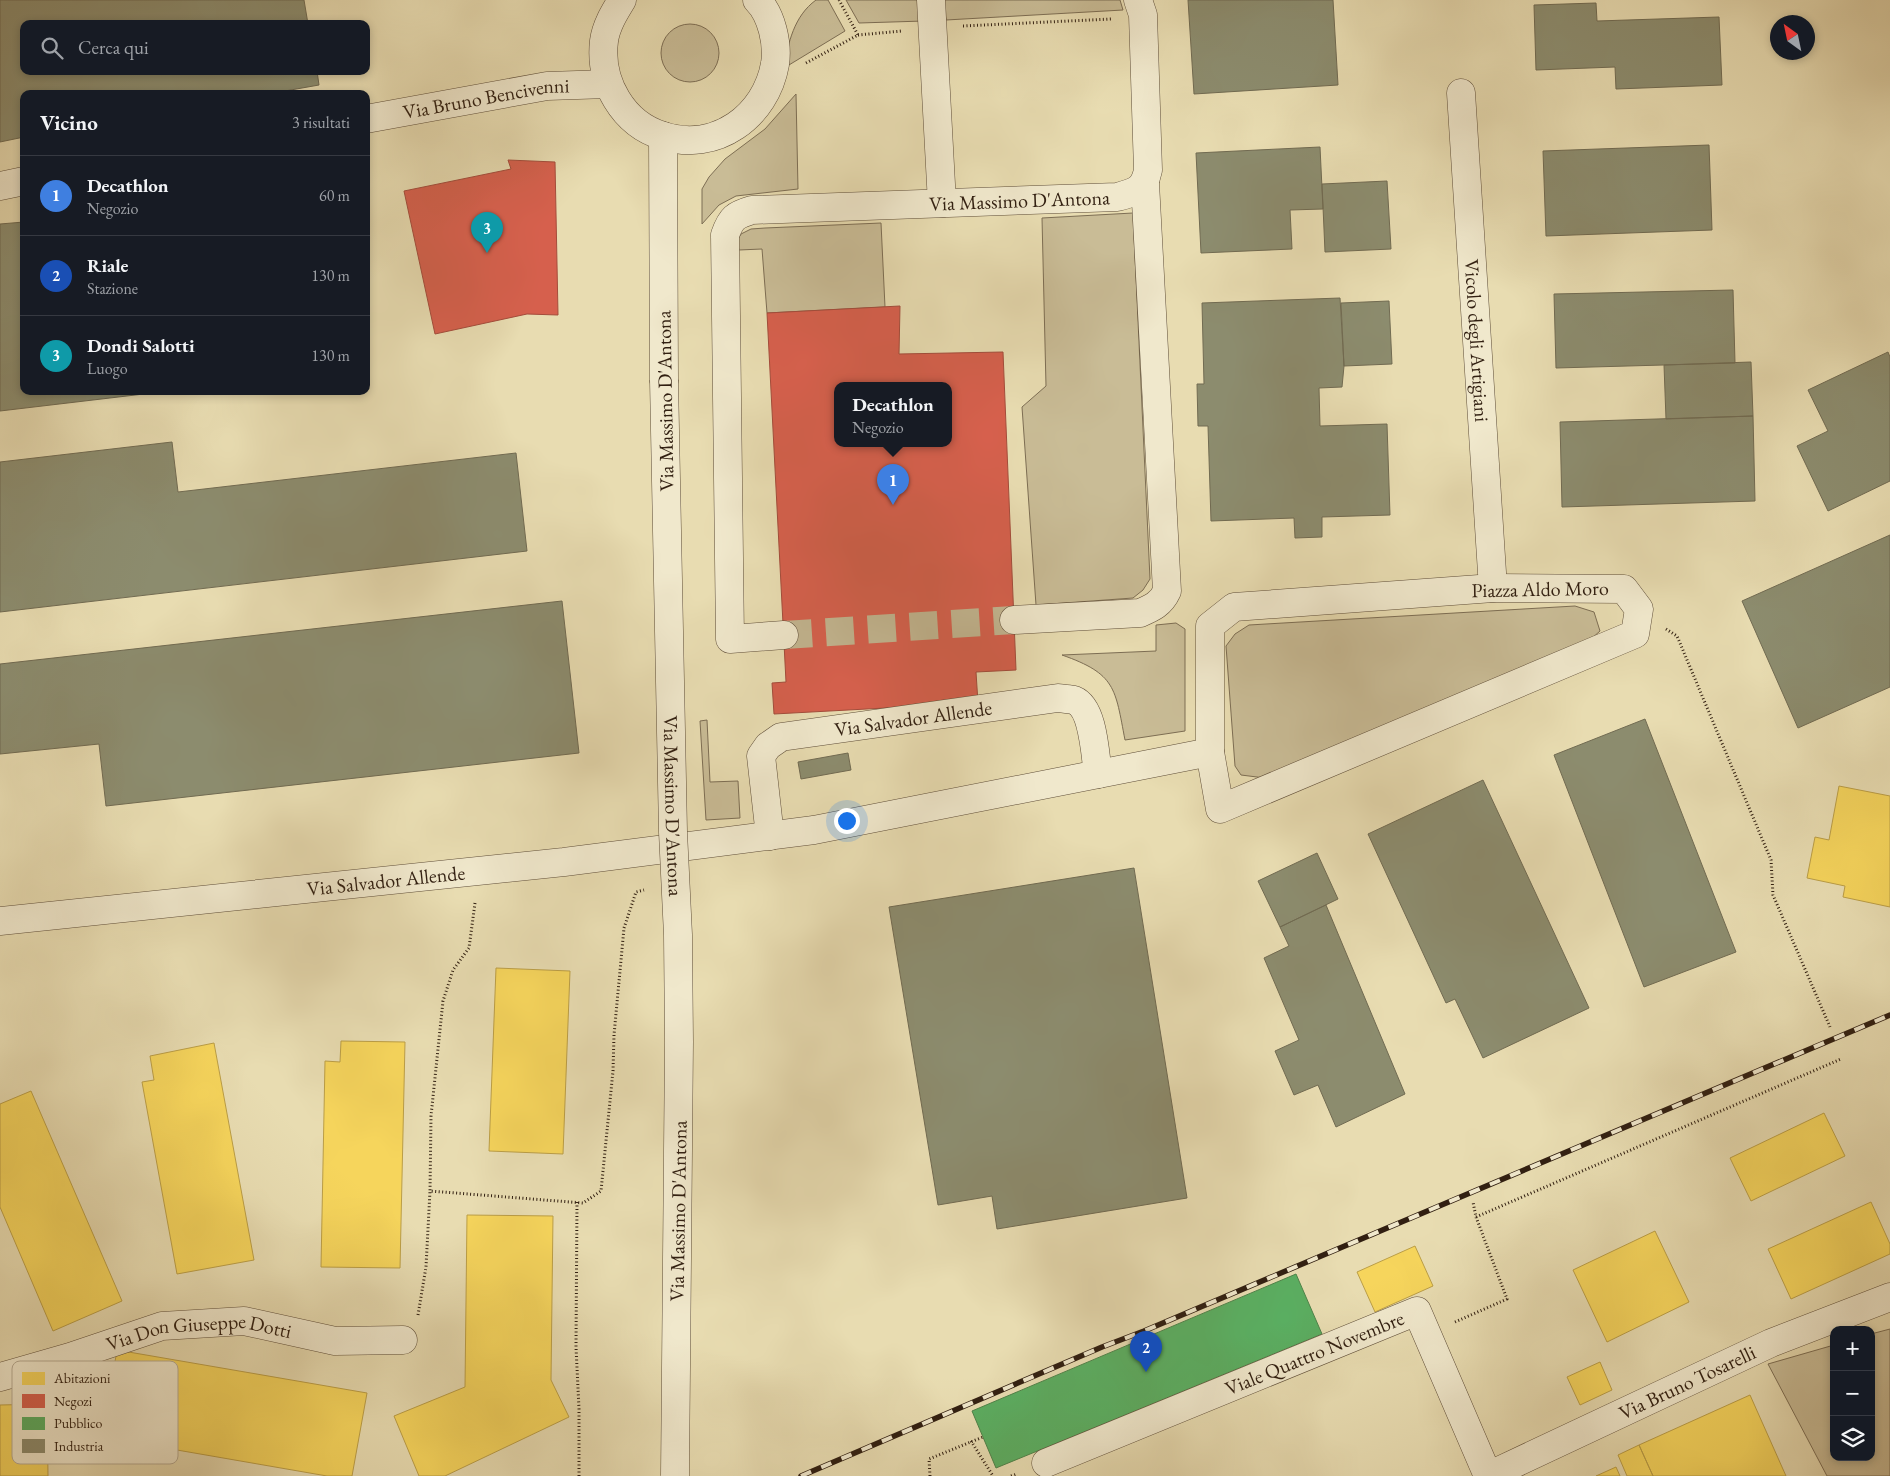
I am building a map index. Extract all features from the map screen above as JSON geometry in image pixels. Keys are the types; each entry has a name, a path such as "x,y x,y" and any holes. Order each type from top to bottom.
{"street":[{"path":"622,0 610,19 604,40 603,62 608,84 621,107 640,125 663,136 690,140 717,136 741,124 760,104 772,80 777,54 772,27 761,1"},
{"path":"931,0 942,203"},
{"path":"1014,620 1140,612 1154,607 1163,599 1167,591 1145,183 1148,170 1143,15 1138,0"},
{"name":"Via Bruno Bencivenni","path":"370,118 547,86 608,84"},
{"name":"Vicolo degli Artigiani","path":"1461,93 1493,588"},
{"name":"Via Massimo D'Antona","path":"663,136 664,380 673,823 680,1042 675,1476"},
{"path":"0,186 20,183"},
{"name":"Via Massimo D'Antona","path":"784,635 730,639 725,235 730,221 739,214 752,210 1117,197 1134,193 1145,183"},
{"name":"Piazza Aldo Moro","path":"1493,588 1624,589 1639,609 1635,634 1220,809 1210,752 1210,626 1234,607 1493,588"},
{"name":"Via Salvador Allende","path":"770,836 761,756 768,746 781,737 1058,698 1075,701 1086,710 1091,725 1098,774"},
{"name":"Via Salvador Allende","path":"0,921 564,862 814,830 1210,752"},
{"name":"Via Bruno Tosarelli","path":"1488,1476 1771,1343 1890,1297"},
{"name":"Viale Quattro Novembre","path":"1046,1463 1417,1311 1488,1476"},
{"name":"Via Don Giuseppe Dotti","path":"56,1361 162,1326 244,1321 335,1341 403,1340"}],"path":[{"path":"839,0 858,35"},
{"path":"957,26 1117,19"},
{"path":"805,64 858,35 910,30"},
{"path":"1639,609 1677,636 1771,860 1772,895 1830,1027"},
{"path":"403,1340 418,1319 426,1267 430,1191 430,1116 443,1001 453,970 469,948 479,871"},
{"path":"430,1191 583,1203 601,1191 613,1072 614,1035 624,928 636,892 652,888"},
{"path":"1476,1217 1841,1060"},
{"path":"577,1202 576,1348 580,1409 579,1476"},
{"path":"1448,1326 1507,1299 1476,1217 1473,1202"},
{"path":"930,1476 929,1460 983,1436"},
{"path":"971,1441 993,1476"}],"shaded area":[{"path":"816,0 828,0 845,31 784,68 790,40 797,22 808,6"},
{"path":"846,0 919,0 924,21 859,23"},
{"path":"943,0 1120,0 1123,10 946,20"},
{"path":"690,24 701,26 714,37 719,53 717,64 706,77 690,82 679,80 666,69 661,53 663,42 674,29"},
{"path":"796,94 798,189 736,196 719,205 702,224 702,189 709,177 725,159 765,129"},
{"path":"1133,213 1150,579 1143,590 1133,598 1036,605 1022,407 1046,386 1042,218"},
{"path":"881,223 885,307 767,313 762,249 739,250 737,241 741,234 751,229"},
{"path":"1575,606 1594,612 1600,631 1582,647 1265,778 1241,775 1235,766 1226,646 1235,634 1249,625"},
{"path":"1176,623 1185,629 1185,731 1125,740 1119,707 1110,685 1093,669 1062,655 1156,651 1156,625"},
{"path":"707,720 710,782 738,781 740,818 706,820 700,721"},
{"path":"1890,1329 1890,1476 1827,1476 1768,1364 1830,1346 1830,1461 1875,1461 1875,1333"}],"building: Abitazioni":[{"path":"1839,786 1890,796 1890,907 1843,897 1845,886 1807,878 1815,837 1829,840"},
{"path":"496,968 570,971 563,1154 489,1151"},
{"path":"341,1041 405,1042 400,1268 321,1267 325,1061 340,1062"},
{"path":"214,1043 254,1260 177,1274 142,1082 154,1080 150,1056"},
{"path":"31,1091 122,1301 53,1331 0,1207 0,1104"},
{"path":"1824,1113 1845,1156 1751,1201 1730,1158"},
{"path":"1871,1202 1890,1244 1890,1254 1791,1299 1768,1249"},
{"path":"467,1215 553,1216 551,1380 569,1417 445,1476 419,1476 394,1416 465,1387"},
{"path":"1655,1231 1689,1302 1607,1342 1573,1270"},
{"path":"1415,1246 1433,1286 1375,1312 1357,1272"},
{"path":"117,1350 367,1393 352,1476 327,1476 178,1450 178,1361 115,1361"},
{"path":"1600,1362 1612,1390 1580,1405 1567,1377"},
{"path":"1750,1395 1786,1476 1653,1476 1639,1445"},
{"path":"0,1405 12,1405 12,1464 48,1464 48,1476 0,1476"},
{"path":"1639,1445 1653,1476 1627,1476 1618,1455"},
{"path":"1616,1467 1620,1476 1596,1476"}],"building: Negozi":[{"path":"508,160 555,162 558,315 527,314 435,334 404,191 511,169"},
{"path":"900,306 899,354 1003,352 1016,670 976,672 978,703 774,714 772,683 786,682 767,313"}],"building: Pubblico":[{"path":"1296,1274 1322,1334 996,1468 972,1411"}],"building: Industria":[{"path":"0,0 304,0 307,20 20,20 20,75 318,75 319,85 291,90 20,90 20,138 0,142"},
{"path":"1188,0 1333,0 1338,85 1194,94"},
{"path":"1596,3 1597,21 1719,17 1722,85 1616,89 1615,67 1536,70 1534,5"},
{"path":"1709,145 1712,230 1546,236 1543,151"},
{"path":"1320,147 1323,209 1290,210 1292,249 1201,253 1196,153"},
{"path":"1387,181 1391,249 1325,252 1322,184"},
{"path":"20,222 20,395 135,395 0,411 0,224"},
{"path":"1733,290 1735,363 1556,368 1554,294"},
{"path":"1340,298 1344,366 1342,387 1319,388 1320,426 1387,424 1390,515 1322,517 1322,537 1295,538 1294,518 1211,521 1208,426 1198,426 1197,384 1204,384 1202,303"},
{"path":"1389,301 1392,364 1344,366 1341,303"},
{"path":"1888,352 1890,357 1890,481 1828,511 1797,446 1828,431 1808,390"},
{"path":"1751,362 1753,416 1666,419 1664,365"},
{"path":"1753,416 1755,501 1562,507 1560,422"},
{"path":"172,442 178,492 516,453 527,551 0,612 0,462"},
{"path":"1890,535 1890,687 1798,728 1742,601"},
{"path":"562,601 579,753 106,806 99,744 0,754 0,664"},
{"path":"1645,719 1736,952 1644,987 1554,755"},
{"path":"848,753 851,770 801,779 798,762"},
{"path":"1483,780 1589,1008 1483,1058 1455,999 1446,1003 1368,834"},
{"path":"1317,853 1338,899 1280,927 1258,881"},
{"path":"1134,868 1187,1198 997,1229 992,1196 938,1205 889,907"},
{"path":"1326,905 1405,1094 1336,1127 1318,1085 1294,1095 1275,1051 1299,1040 1264,958 1289,946 1280,927"}],"tunnel":[{"path":"784,635 1014,620"}],"railway":[{"path":"801,1476 1890,1015"}],"place":[{"name":"Dondi Salotti","path":"487,253"},
{"name":"Decathlon","path":"893,505"},
{"name":"Riale","path":"1146,1372"}]}
